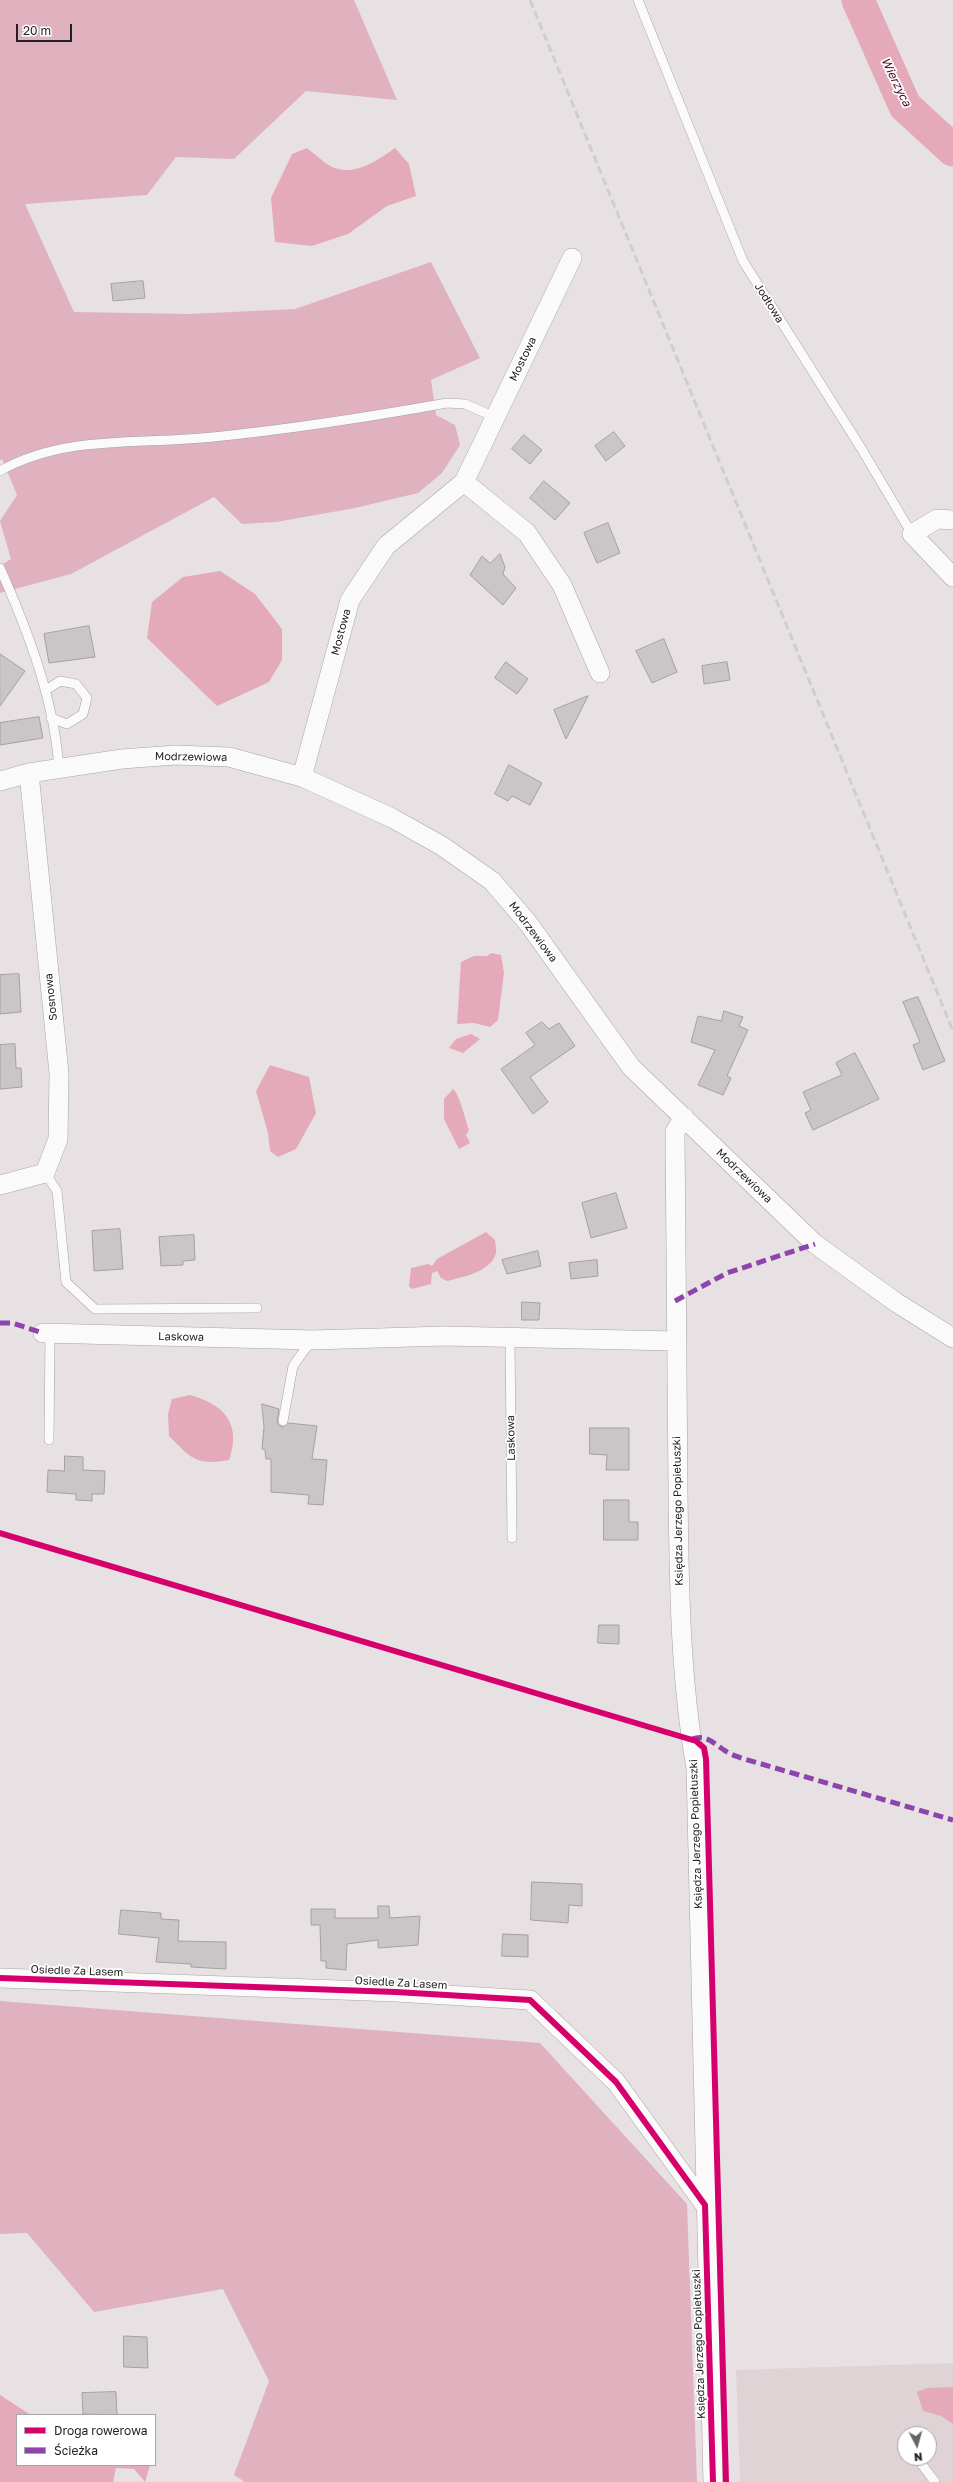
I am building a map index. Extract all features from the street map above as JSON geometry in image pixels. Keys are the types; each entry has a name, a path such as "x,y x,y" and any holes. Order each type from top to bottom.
{"street":[{"name":"Mostowa","path":"302,777 350,600 386,546 464,482 572,258"},
{"path":"464,482 527,533 562,585 600,673"},
{"path":"912,534 937,519 953,520"},
{"name":"Jodłowa","path":"912,534 953,577"},
{"name":"Modrzewiowa","path":"0,781 29,773 122,759 191,756 229,757 302,777 392,818 442,846 492,881 528,922 631,1067 815,1244 897,1303 953,1338"},
{"name":"Sosnowa","path":"29,773 58,1073 58,1139 45,1173"},
{"name":"Księdza Jerzego Popiełuszki","path":"684,1117 675,1132 675,1341 680,1621 688,1714 696,1768 705,2205 713,2482"},
{"path":"0,1185 45,1173"},
{"name":"Laskowa","path":"46,1333 312,1340 445,1336 675,1341"},
{"name":"Osiedle Za Lasem","path":"0,1978 396,1992 530,2000 616,2082 705,2205"}],"lane":[{"name":"Jodłowa","path":"638,0 743,261 861,448 912,534"},
{"path":"0,471 17,461 57,449 117,441 194,439 294,429 446,403 465,404 495,417"},
{"path":"0,568 19,610 46,690 59,768"},
{"path":"46,690 60,681 76,684 87,698 83,714 67,724 51,718"},
{"path":"45,1173 57,1192 66,1282 95,1309 257,1308"},
{"name":"Laskowa","path":"46,1333 49,1440"},
{"name":"Laskowa","path":"510,1337 512,1538"},
{"path":"282,1420 293,1366 312,1340"},
{"path":"923,2466 935,2482"}],"shaded area":[{"path":"0,0 354,0 397,100 306,91 234,159 176,157 147,195 25,204 74,312 190,314 295,309 431,262 480,358 431,380 436,415 455,425 460,445 442,473 418,493 355,508 276,522 242,524 214,497 71,574 0,593 0,566 11,559 0,521 17,495 2,459 0,460"},
{"path":"307,148 332,167 341,170 349,170 366,166 395,148 409,164 416,196 387,206 348,234 312,246 275,242 271,198 292,154"},
{"path":"220,571 255,594 282,629 282,660 269,682 217,706 147,638 152,602 183,577"},
{"path":"491,953 501,955 504,973 498,1020 490,1027 474,1023 457,1024 461,962 474,956 487,956"},
{"path":"471,1034 480,1039 463,1053 449,1048 456,1039"},
{"path":"270,1065 309,1077 316,1113 296,1149 278,1157 270,1151 268,1133 256,1091"},
{"path":"453,1089 456,1092 460,1102 469,1130 466,1135 470,1143 459,1149 444,1119 444,1099"},
{"path":"486,1232 495,1240 496,1252 493,1259 483,1269 476,1273 447,1281 441,1278 437,1271 432,1273 431,1284 412,1289 409,1286 411,1268 428,1264 432,1266 437,1259"},
{"path":"190,1395 212,1404 221,1410 227,1417 233,1436 229,1460 218,1462 201,1461 189,1455 169,1436 168,1414 172,1399"},
{"path":"0,2001 540,2043 687,2204 697,2482 245,2482 234,2475 269,2381 223,2289 94,2312 27,2233 0,2234"},
{"path":"953,2363 953,2482 740,2482 736,2370"},
{"path":"953,2387 953,2424 941,2416 923,2411 917,2392 927,2388"},
{"path":"0,2395 29,2414 16,2414 16,2466 150,2466 145,2482 134,2469 116,2468 113,2482 0,2482"}],"building":[{"path":"143,281 145,298 113,301 111,284"},
{"path":"614,432 625,446 606,461 595,446"},
{"path":"524,435 542,450 530,464 512,449"},
{"path":"544,481 570,503 555,520 530,498"},
{"path":"608,523 620,553 597,563 584,533"},
{"path":"500,554 505,567 503,574 516,588 503,605 470,575 482,556 490,563"},
{"path":"89,626 95,657 49,663 44,634"},
{"path":"664,639 677,672 652,683 636,651"},
{"path":"0,654 25,671 0,706"},
{"path":"506,662 528,679 517,694 495,678"},
{"path":"727,662 730,680 704,684 702,666"},
{"path":"588,696 578,716 566,739 554,710"},
{"path":"39,717 43,738 0,745 0,723"},
{"path":"509,765 542,783 530,805 512,796 508,801 495,794"},
{"path":"19,974 21,1012 0,1014 0,975"},
{"path":"918,997 945,1061 923,1070 913,1045 920,1042 903,1002"},
{"path":"724,1011 743,1017 739,1026 748,1030 727,1076 731,1078 723,1095 698,1085 715,1050 691,1042 698,1016 721,1021"},
{"path":"542,1022 549,1029 559,1023 575,1046 530,1077 548,1102 533,1114 501,1069 535,1045 526,1033"},
{"path":"15,1044 16,1068 21,1068 22,1087 0,1089 0,1045"},
{"path":"855,1053 879,1099 813,1130 805,1113 811,1110 803,1092 842,1075 836,1063"},
{"path":"616,1193 627,1228 591,1238 582,1203"},
{"path":"120,1229 123,1269 94,1271 92,1231"},
{"path":"194,1235 195,1260 183,1261 183,1265 161,1266 159,1237"},
{"path":"538,1251 541,1266 507,1274 502,1260"},
{"path":"597,1260 598,1276 571,1279 569,1263"},
{"path":"522,1302 540,1303 539,1320 522,1320"},
{"path":"262,1404 279,1409 277,1423 282,1427 288,1423 317,1426 312,1459 327,1460 323,1505 308,1504 309,1495 271,1492 271,1459 266,1459 265,1450 262,1449 264,1427"},
{"path":"590,1428 629,1428 629,1470 606,1470 607,1455 590,1454"},
{"path":"65,1456 83,1457 83,1470 105,1471 104,1494 92,1494 92,1501 76,1500 76,1494 47,1492 48,1470 64,1471"},
{"path":"604,1500 629,1500 629,1522 638,1522 638,1540 604,1540"},
{"path":"599,1625 619,1625 619,1644 598,1643"},
{"path":"532,1882 582,1884 582,1906 569,1905 568,1923 531,1920"},
{"path":"378,1906 389,1906 390,1918 420,1916 418,1945 378,1948 378,1940 347,1944 346,1970 326,1968 326,1961 321,1961 320,1925 311,1925 311,1909 335,1909 335,1918 378,1918"},
{"path":"121,1910 161,1913 161,1919 179,1920 178,1941 226,1942 226,1969 191,1967 191,1964 156,1962 159,1938 119,1934"},
{"path":"503,1934 528,1935 528,1957 502,1956"},
{"path":"124,2336 147,2337 148,2368 124,2367"},
{"path":"116,2392 117,2414 83,2414 82,2393"}],"waterway":[{"name":"Wierzyca","path":"858,0 905,106 953,150"}],"railway":[{"path":"530,0 953,1031"}],"marked path":[{"path":"675,1301 727,1273 815,1244"},
{"path":"0,1323 12,1323 43,1333"},
{"path":"692,1739 705,1738 728,1753 741,1758 953,1820"}],"cycle path":[{"path":"0,1533 696,1741 704,1748 706,1759 726,2482"},
{"path":"0,1978 396,1992 530,2000 616,2082 705,2205 713,2482"}]}
